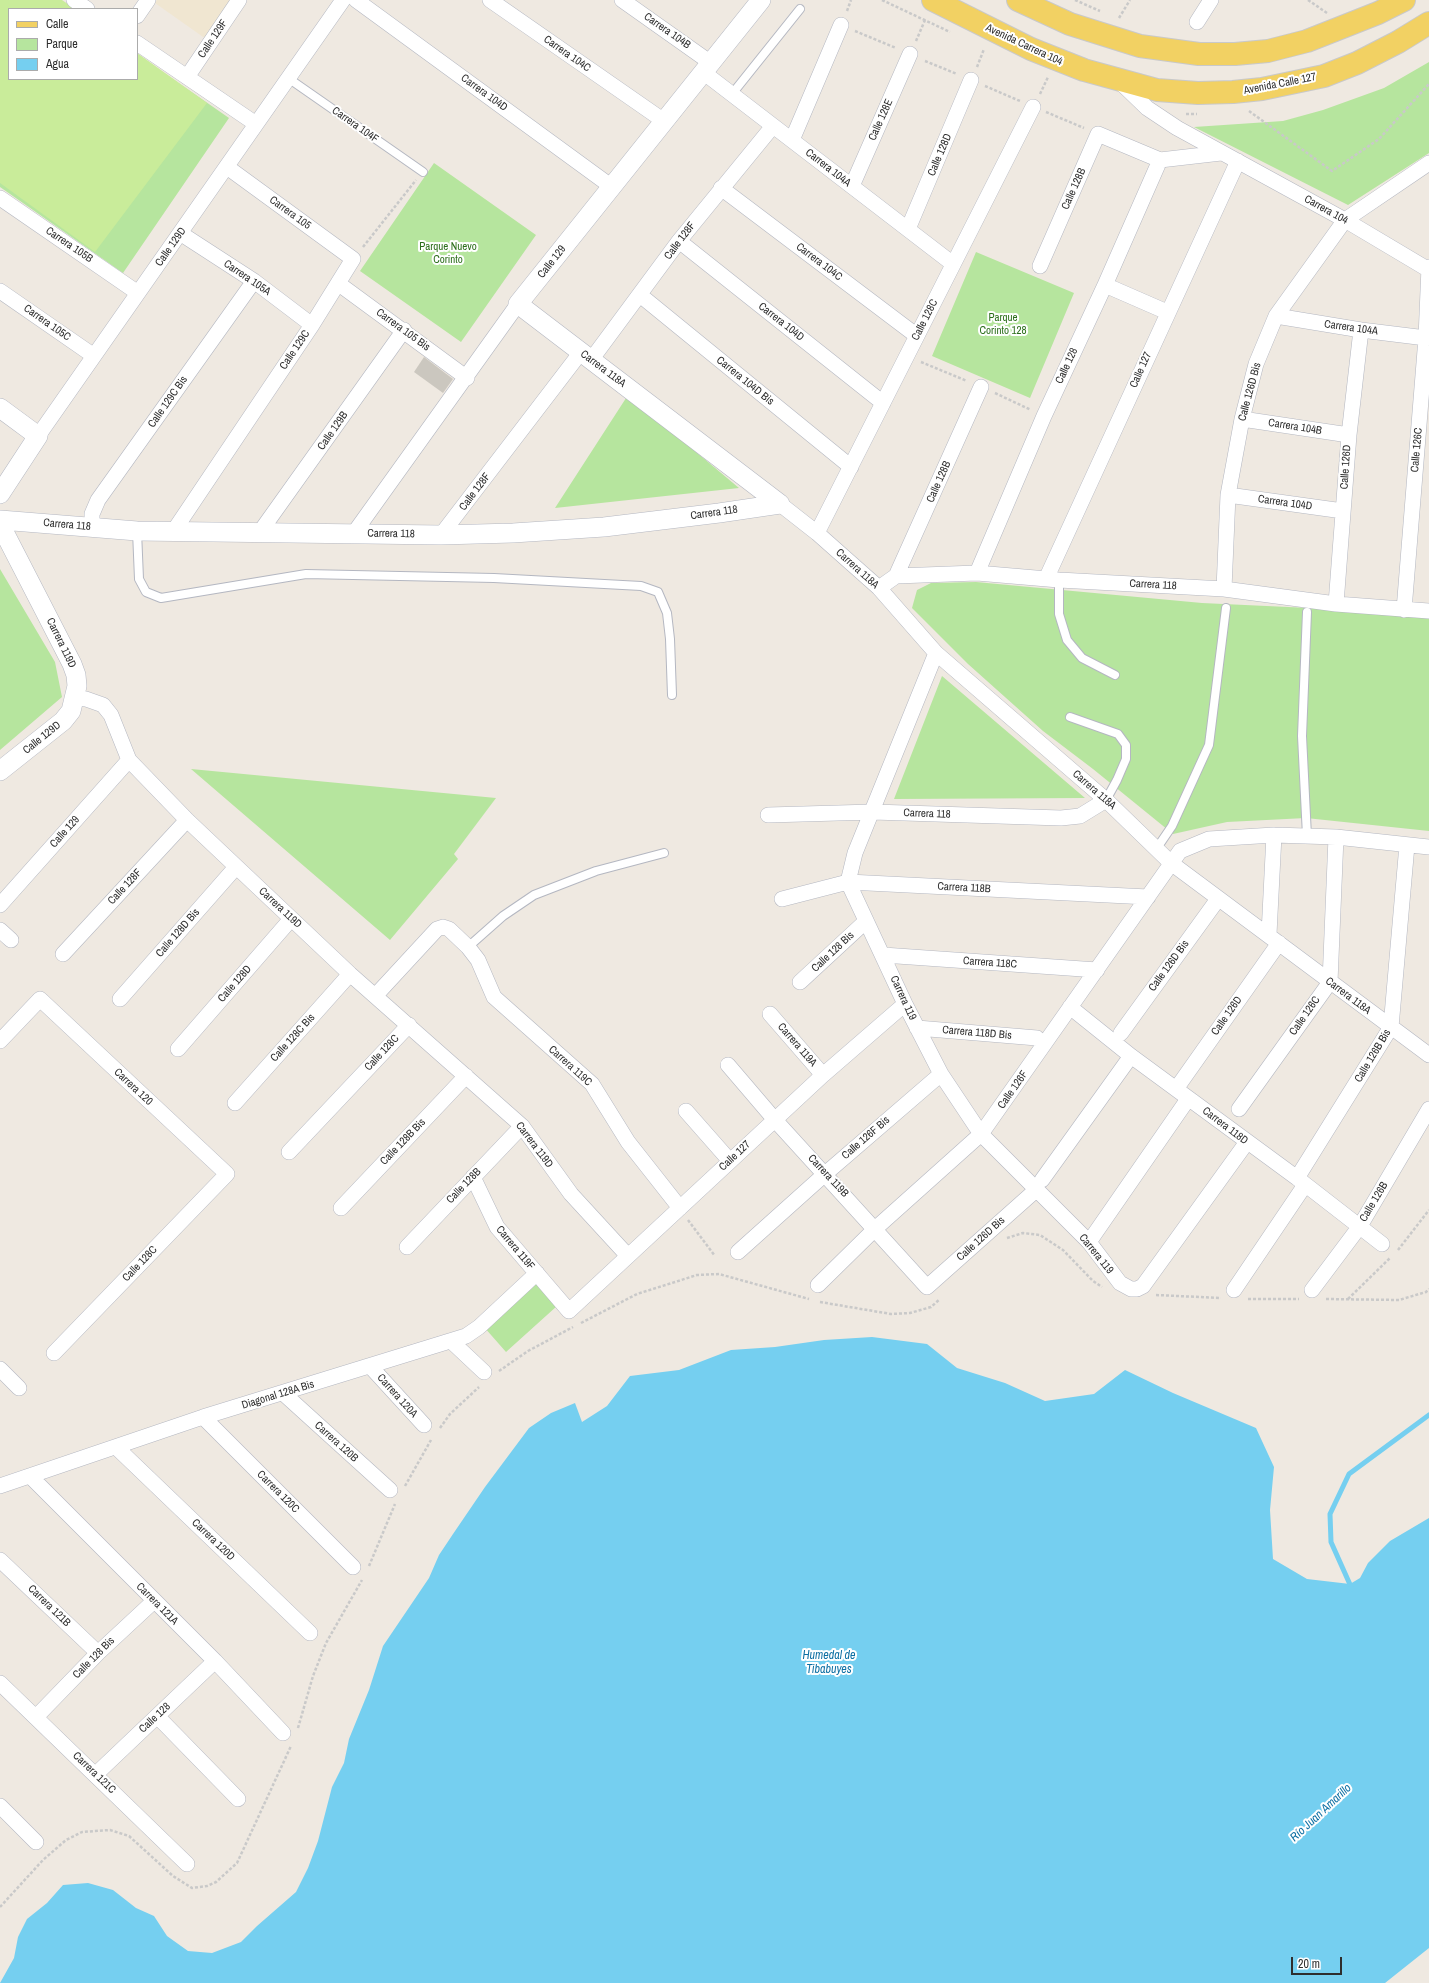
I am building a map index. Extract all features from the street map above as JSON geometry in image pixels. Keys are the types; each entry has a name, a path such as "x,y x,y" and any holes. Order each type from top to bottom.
{"main road":[{"name":"Avenida Carrera 104","path":"933,0 1055,60 1119,81"},
{"path":"1018,0 1070,24 1140,46 1177,53 1235,54 1268,51 1307,41 1334,32 1404,0"},
{"name":"Avenida Calle 127","path":"1119,81 1157,90 1198,93 1233,92 1296,82 1324,76 1357,63 1398,42 1429,23"}],"street":[{"path":"74,0 86,8"},
{"path":"138,15 148,0"},
{"name":"Calle 129F","path":"187,77 239,0"},
{"name":"Calle 129D","path":"0,494 38,436 343,0"},
{"name":"Carrera 104D","path":"356,0 612,187"},
{"name":"Carrera 104C","path":"490,0 664,121"},
{"name":"Carrera 104B","path":"622,0 707,67"},
{"name":"Calle 129","path":"354,533 375,501 467,378 518,304 761,0"},
{"path":"1197,22 1211,0"},
{"path":"792,140 840,25"},
{"path":"138,44 256,124"},
{"name":"Calle 128E","path":"852,186 910,54"},
{"name":"Carrera 104A","path":"707,67 732,94 953,264"},
{"name":"Calle 128D","path":"908,229 971,80"},
{"name":"Carrera 104","path":"1119,81 1147,108 1177,128 1221,153 1238,160 1429,269"},
{"name":"Calle 128C","path":"817,533 1033,107"},
{"name":"Calle 128F","path":"441,535 586,356 640,295 679,241 773,126"},
{"name":"Carrera 104","path":"1098,134 1160,160 1221,153"},
{"name":"Calle 128B","path":"1040,266 1098,134"},
{"name":"Calle 128","path":"977,573 1044,416 1105,285 1160,160"},
{"name":"Calle 127","path":"1053,580 1168,312 1238,160"},
{"path":"1345,220 1429,163"},
{"name":"Carrera 105","path":"226,166 353,259"},
{"name":"Carrera 104C","path":"721,188 917,336"},
{"name":"Carrera 105B","path":"0,198 138,293"},
{"name":"Calle 126D Bis","path":"1224,589 1228,495 1242,419 1256,364 1276,316 1345,220"},
{"name":"Carrera 105A","path":"180,233 254,281 312,325"},
{"name":"Carrera 104D","path":"679,241 883,403"},
{"name":"Calle 129C","path":"173,532 312,325 339,284 353,259"},
{"name":"Calle 126C","path":"1404,610 1426,338 1429,269"},
{"name":"Calle 129C Bis","path":"92,528 92,514 98,500 254,281"},
{"name":"Carrera 105 Bis","path":"339,284 404,330 467,378"},
{"path":"1105,285 1168,312"},
{"name":"Carrera 105C","path":"0,291 94,356"},
{"name":"Carrera 104D Bis","path":"640,295 851,467"},
{"name":"Carrera 118A","path":"518,304 817,533 879,588 936,653 1106,800 1172,863 1218,899 1429,1055"},
{"name":"Carrera 104A","path":"1276,316 1361,330 1426,338"},
{"name":"Calle 129B","path":"260,532 404,330"},
{"name":"Calle 126D","path":"1336,604 1349,435 1361,330"},
{"name":"Calle 128B","path":"896,576 981,387"},
{"path":"0,408 38,436"},
{"name":"Carrera 104B","path":"1242,419 1349,435"},
{"name":"Carrera 104D","path":"1228,495 1343,512"},
{"name":"Carrera 118","path":"0,520 137,531 441,535 512,533 604,527 780,504"},
{"name":"Carrera 119D","path":"0,524 72,664 76,675 76,698 86,699 103,705 111,715 129,760 236,867 350,974 522,1126 571,1194 628,1256"},
{"name":"Carrera 118","path":"896,576 977,573 1053,580 1224,589 1336,604 1429,611"},
{"path":"879,588 896,576"},
{"path":"848,882 855,852 873,812 936,653"},
{"name":"Calle 129D","path":"0,771 63,721 71,711 76,698"},
{"name":"Calle 129","path":"0,905 129,760"},
{"name":"Carrera 118","path":"768,815 873,812 1061,818 1080,816 1106,800"},
{"name":"Calle 128F","path":"63,954 188,820"},
{"path":"1274,835 1274,939"},
{"path":"1172,863 1180,851 1209,839 1274,835 1307,836 1429,847"},
{"path":"1330,982 1336,838"},
{"name":"Calle 126B Bis","path":"1234,1296 1391,1027 1408,845"},
{"name":"Calle 126F","path":"818,1285 876,1228 981,1134 1172,863"},
{"name":"Calle 128D Bis","path":"120,999 236,867"},
{"name":"Carrera 118B","path":"782,900 848,882 1148,897"},
{"name":"Carrera 119","path":"848,882 905,1004 940,1074 981,1134 1039,1185 1089,1242 1120,1283 1131,1289 1137,1290 1143,1286 1247,1142"},
{"name":"Calle 126D Bis","path":"1121,1033 1218,899"},
{"name":"Calle 128D","path":"178,1049 292,919"},
{"name":"Calle 128 Bis","path":"800,982 866,921"},
{"name":"Carrera 119C","path":"376,996 437,929 449,929 468,947 478,960 494,998 592,1084 628,1142 680,1208"},
{"path":"0,930 11,940"},
{"name":"Calle 126D","path":"1176,1089 1274,939"},
{"name":"Carrera 118C","path":"883,956 1097,970"},
{"name":"Calle 128C Bis","path":"235,1103 350,974"},
{"name":"Calle 126C","path":"1239,1109 1330,982"},
{"name":"Carrera 120","path":"0,1041 40,999 227,1174"},
{"name":"Calle 127","path":"569,1311 824,1075 905,1004"},
{"name":"Carrera 118D","path":"1070,1008 1131,1056 1360,1226 1382,1244"},
{"name":"Carrera 119A","path":"770,1014 824,1075"},
{"name":"Calle 128C","path":"289,1152 409,1025"},
{"name":"Carrera 118D Bis","path":"917,1028 1037,1038"},
{"name":"Calle 126D Bis","path":"927,1287 1039,1185 1131,1056"},
{"name":"Carrera 119B","path":"728,1065 775,1120 876,1228 927,1287"},
{"name":"Calle 126F Bis","path":"738,1252 940,1074"},
{"name":"Calle 128B Bis","path":"341,1208 466,1076"},
{"path":"1089,1242 1188,1099"},
{"name":"Calle 126B","path":"1311,1296 1360,1226 1429,1109"},
{"path":"686,1111 730,1161"},
{"name":"Calle 128B","path":"407,1247 522,1126"},
{"name":"Calle 128C","path":"54,1353 227,1174"},
{"name":"Carrera 119F","path":"473,1176 497,1227 569,1311"},
{"name":"Diagonal 128A Bis","path":"0,1486 203,1417 466,1336 479,1327 536,1273"},
{"path":"452,1341 488,1376"},
{"name":"Carrera 120A","path":"370,1366 430,1429"},
{"path":"0,1369 19,1388"},
{"name":"Carrera 120B","path":"283,1393 397,1493"},
{"name":"Carrera 120C","path":"203,1417 359,1571"},
{"name":"Carrera 120D","path":"116,1447 310,1633"},
{"name":"Carrera 121A","path":"30,1476 291,1736"},
{"name":"Carrera 121B","path":"0,1560 98,1653"},
{"name":"Calle 128 Bis","path":"36,1717 98,1653 154,1601"},
{"name":"Calle 128","path":"95,1775 215,1661"},
{"name":"Carrera 121C","path":"0,1683 187,1864"},
{"path":"157,1716 238,1799"},
{"path":"0,1806 36,1842"}],"lane":[{"path":"732,94 800,9"},
{"name":"Carrera 104F","path":"288,78 423,172"},
{"path":"137,531 139,579 146,592 161,598 306,574 494,578 641,586 658,592 667,613 670,639 672,695"},
{"path":"1053,580 1059,614 1067,640 1082,658 1115,675"},
{"path":"1157,848 1172,826 1209,745 1226,608"},
{"path":"1307,612 1302,736 1307,836"},
{"path":"1070,717 1118,734 1126,745 1126,759 1106,800"},
{"path":"468,947 503,916 534,896 596,871 664,853"}],"path":[{"path":"1075,0 1105,13"},
{"path":"1119,18 1130,0"},
{"path":"1308,0 1331,15 1325,18"},
{"path":"1112,16 1126,21"},
{"path":"910,54 925,20"},
{"path":"1249,111 1332,171 1379,139 1429,84"},
{"path":"353,259 423,172"},
{"path":"680,1208 715,1256"},
{"path":"1006,1238 1022,1233 1040,1235 1063,1250 1093,1281 1107,1289"},
{"path":"430,1429 450,1414 488,1376 528,1351 637,1294 697,1275 720,1274 812,1299"},
{"path":"1152,1295 1311,1296 1399,1300 1426,1292 1429,1289"},
{"path":"819,1301 892,1314 931,1307 942,1297"},
{"path":"369,1567 397,1493 432,1439"},
{"path":"0,1908 43,1860 66,1840 82,1832 110,1830 129,1836 173,1876 184,1885 192,1888 207,1886 216,1882 236,1862 291,1736 326,1643 359,1571"}],"shaded area":[{"path":"157,0 231,0 206,39 155,3"}],"green space":[{"path":"0,0 8,8 8,80 138,80 138,55 229,118 123,273 0,187"},
{"path":"0,0 62,0 74,8 8,8 8,80 138,80 138,54 207,103 95,252 0,183"},
{"path":"1429,62 1429,153 1348,205 1194,127 1283,121 1323,110 1384,88"},
{"name":"Parque Nuevo Corinto","path":"434,163 536,235 461,342 360,271"},
{"name":"Parque Corinto 128","path":"976,252 1074,293 1030,398 932,356"},
{"path":"628,395 739,488 555,508"},
{"path":"0,569 55,662 62,697 0,750"},
{"path":"976,582 1202,603 1374,611 1429,617 1429,831 1306,818 1227,822 1173,834 1093,769 1043,731 968,664 912,608 917,590 931,583"},
{"path":"942,676 1085,798 894,799"},
{"path":"191,769 496,798 454,854 458,859 390,940"},
{"path":"535,1281 557,1306 506,1352 484,1327"}],"water":[{"name":"Humedal de Tibabuyes","path":"872,1337 927,1344 957,1368 1005,1383 1045,1401 1094,1394 1125,1370 1173,1393 1256,1428 1274,1467 1270,1510 1273,1559 1307,1579 1350,1584 1360,1578 1368,1563 1390,1541 1429,1518 1429,1948 1385,1983 0,1983 14,1958 18,1937 27,1919 47,1903 63,1885 88,1883 113,1890 136,1908 154,1916 167,1936 188,1951 212,1953 241,1942 296,1892 308,1868 318,1841 332,1787 344,1763 349,1739 369,1690 383,1646 429,1578 439,1555 453,1534 485,1487 529,1428 551,1413 575,1403 582,1422 607,1406 630,1376 679,1370 731,1350 775,1347 824,1340"}],"building":[{"path":"424,357 453,379 443,393 414,372"}],"waterway":[{"path":"1352,1589 1331,1542 1330,1514 1349,1474 1429,1415"}],"water label":[{"name":"Río Juan Amarillo","path":"1321,1813"}]}
